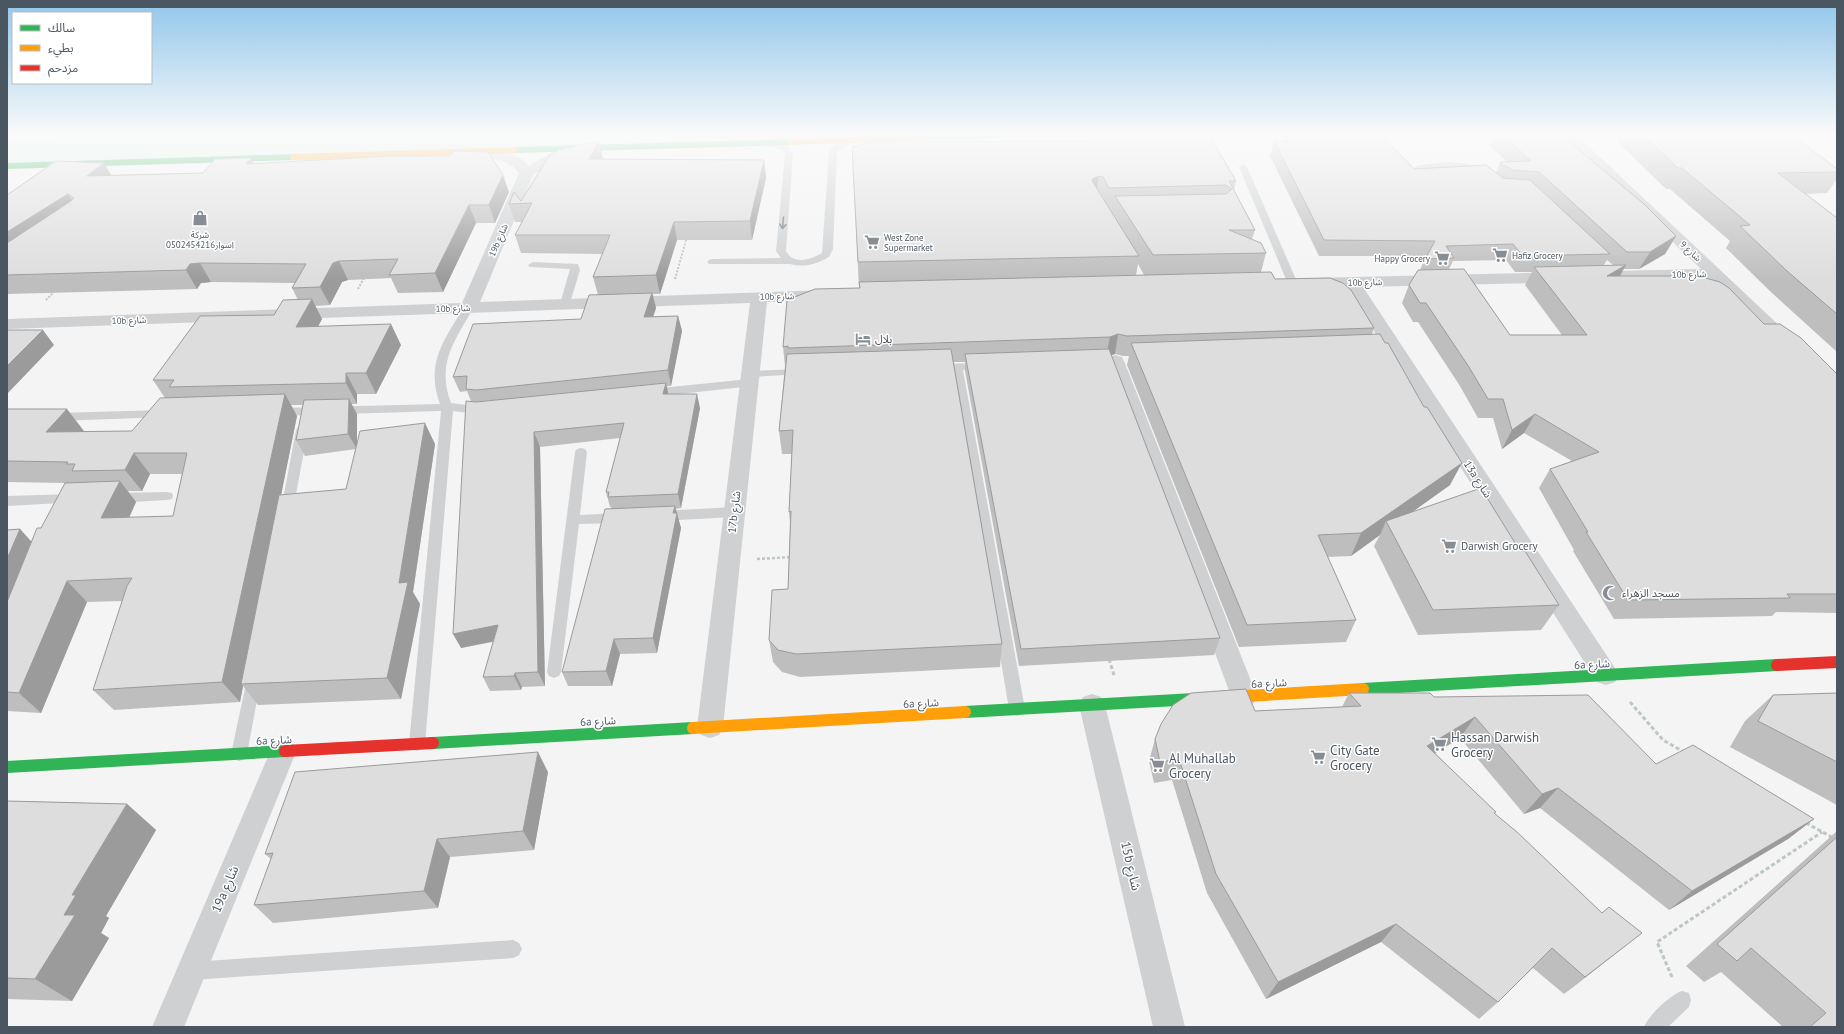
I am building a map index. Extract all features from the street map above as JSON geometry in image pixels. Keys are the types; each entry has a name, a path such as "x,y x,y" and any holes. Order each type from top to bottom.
{"street":[{"name":"19b شارع","path":"468,307 522,183"},
{"name":"شارع 9","path":"1622,183 1802,356"},
{"name":"10b شارع","path":"1286,284 1611,271 1715,274"},
{"name":"13a شارع","path":"1351,282 1388,351 1606,675"},
{"name":"10b شارع","path":"7,324 845,295"},
{"name":"17b شارع","path":"710,727 759,297"},
{"path":"1117,361 1244,696"},
{"name":"6a شارع","path":"7,767 1837,662"},
{"name":"15b شارع","path":"1092,705 1170,1027"},
{"name":"19a شارع","path":"168,1027 282,752"}],"lane":[{"path":"787,183 781,251 783,256 790,261"},
{"path":"712,262 790,261 799,263 810,262 826,255 828,249 831,183"},
{"path":"1249,183 1286,284"},
{"path":"533,265 574,266 575,270 565,304"},
{"path":"417,744 447,407 441,395 438,381 439,368 442,354 468,307"},
{"path":"925,368 996,365"},
{"path":"957,367 1017,709"},
{"path":"638,394 814,372"},
{"path":"267,412 447,407 475,411 497,409"},
{"path":"285,520 306,411"},
{"path":"46,417 172,414"},
{"path":"554,672 581,452"},
{"path":"106,498 168,496"},
{"path":"7,501 90,499"},
{"path":"62,514 67,500"},
{"path":"650,516 734,512"},
{"path":"573,520 634,517"},
{"path":"239,754 256,668"},
{"path":"192,971 513,949"},
{"path":"1654,1027 1682,1000"}],"path":[{"path":"669,300 688,234"},
{"path":"344,312 368,272"},
{"path":"26,324 56,289"},
{"path":"728,560 799,557"},
{"path":"1108,652 1121,703"},
{"path":"1606,675 1663,740 1690,756"},
{"path":"1801,820 1837,840"},
{"path":"1682,1000 1656,942 1822,832"}],"building":[{"path":"24,183 499,183 489,205 469,205 435,273 389,275 398,259 339,261 333,263 320,287 292,288 306,264 200,263 190,264 186,270 7,275 7,243 74,198 68,194 7,232 7,195"},
{"path":"532,183 759,183 750,221 674,222 656,275 593,277 610,235 515,235 532,203 509,204 514,192 521,201"},
{"path":"854,183 1093,183 1139,256 858,262"},
{"path":"1106,183 1230,183 1255,230 1229,230 1261,243 1266,253 1153,255 1115,196 1226,194 1232,189 1226,185 1109,188"},
{"path":"1295,183 1534,183 1610,254 1523,256 1513,244 1446,246 1454,258 1425,259 1435,241 1324,240"},
{"path":"1551,183 1619,183 1644,204 1676,236 1650,252 1627,252"},
{"path":"1700,183 1791,183 1837,218 1837,314 1787,271 1740,226 1750,225"},
{"path":"1626,265 1607,276 1698,276 1720,282 1729,288 1764,324 1780,324 1801,338 1837,374 1837,594 1787,594 1790,598 1628,600 1586,532 1588,532 1550,469 1599,452 1535,414 1512,430 1503,399 1488,399 1469,367 1426,303 1420,303 1409,285 1418,270 1464,269 1510,335 1587,335 1534,267"},
{"path":"1271,272 1275,279 1330,278 1343,283 1351,290 1374,328 1127,336 1118,334 1110,337 783,347 787,300 815,289 860,288 859,282"},
{"path":"652,293 644,317 678,316 668,370 476,390 466,389 467,376 453,377 473,324 581,319 589,295"},
{"path":"312,299 296,327 391,324 366,373 346,373 346,383 169,387 174,380 153,380 200,316 274,315 283,300"},
{"path":"7,330 43,330 7,366"},
{"path":"1380,334 1385,343 1388,343 1424,407 1427,407 1462,463 1361,533 1318,535 1356,620 1247,625 1131,343"},
{"path":"951,349 1002,644 796,654 778,650 769,640 772,590 788,589 791,511 789,512 793,430 779,431 787,354"},
{"path":"1109,349 1220,638 1021,649 965,354"},
{"path":"666,383 663,394 697,394 678,494 608,497 609,492 606,492 624,423 534,432 538,672 515,673 514,676 483,677 498,625 453,634 466,401 476,402"},
{"path":"285,394 222,682 93,690 127,586 132,578 67,581 19,693 7,692 7,602 37,528 41,528 65,483 120,481 101,518 173,516 187,453 134,453 125,470 72,471 75,464 66,464 68,462 7,461 7,410 67,409 46,432 132,431 160,398"},
{"path":"349,399 348,434 296,440 304,400"},
{"path":"425,423 399,583 408,582 387,678 241,684 279,495 346,489 360,431"},
{"path":"1481,488 1520,551 1525,551 1559,605 1433,610 1386,521"},
{"path":"675,506 673,513 677,513 653,638 614,639 606,671 562,672 605,509"},
{"path":"20,529 7,559 7,530"},
{"path":"1246,689 1255,711 1361,706 1349,693 1430,693 1434,697 1588,695 1656,764 1693,745 1814,819 1692,891 1558,788 1542,794 1475,717 1427,746 1496,812 1494,813 1517,832 1602,913 1609,907 1642,933 1585,977 1552,948 1498,1002 1396,924 1278,982 1216,874 1179,759 1160,762 1155,739 1161,724 1173,705 1191,693"},
{"path":"1837,693 1837,762 1758,721 1773,695"},
{"path":"538,752 523,831 437,839 424,891 254,905 273,853 265,854 295,772"},
{"path":"7,801 127,804 72,895 76,895 64,915 75,915 35,979 7,978"},
{"path":"1837,837 1837,1027 1810,1027 1826,1013 1751,948 1737,961 1717,944"}],"traffic: fast":[{"path":"1363,689 1777,665"},
{"path":"965,712 1230,697"},
{"path":"433,743 693,728"},
{"path":"7,767 285,751"}],"traffic: slow":[{"path":"1230,697 1363,689"},
{"path":"693,728 965,712"}],"traffic: jam":[{"path":"1777,665 1837,662"},
{"path":"285,751 433,743"}],"place":[{"name":"شركة اسوار0502454216","path":"200,218"},
{"name":"West Zone Supermarket","path":"872,242"},
{"name":"Hafiz Grocery","path":"1500,255"},
{"name":"Happy Grocery","path":"1442,258"},
{"name":"بلال","path":"863,339"},
{"name":"Darwish Grocery","path":"1449,546"},
{"name":"مسجد الزهراء","path":"1610,593"},
{"name":"Hassan Darwish Grocery","path":"1439,744"},
{"name":"City Gate Grocery","path":"1318,757"},
{"name":"Al Muhallab Grocery","path":"1157,765"}]}
